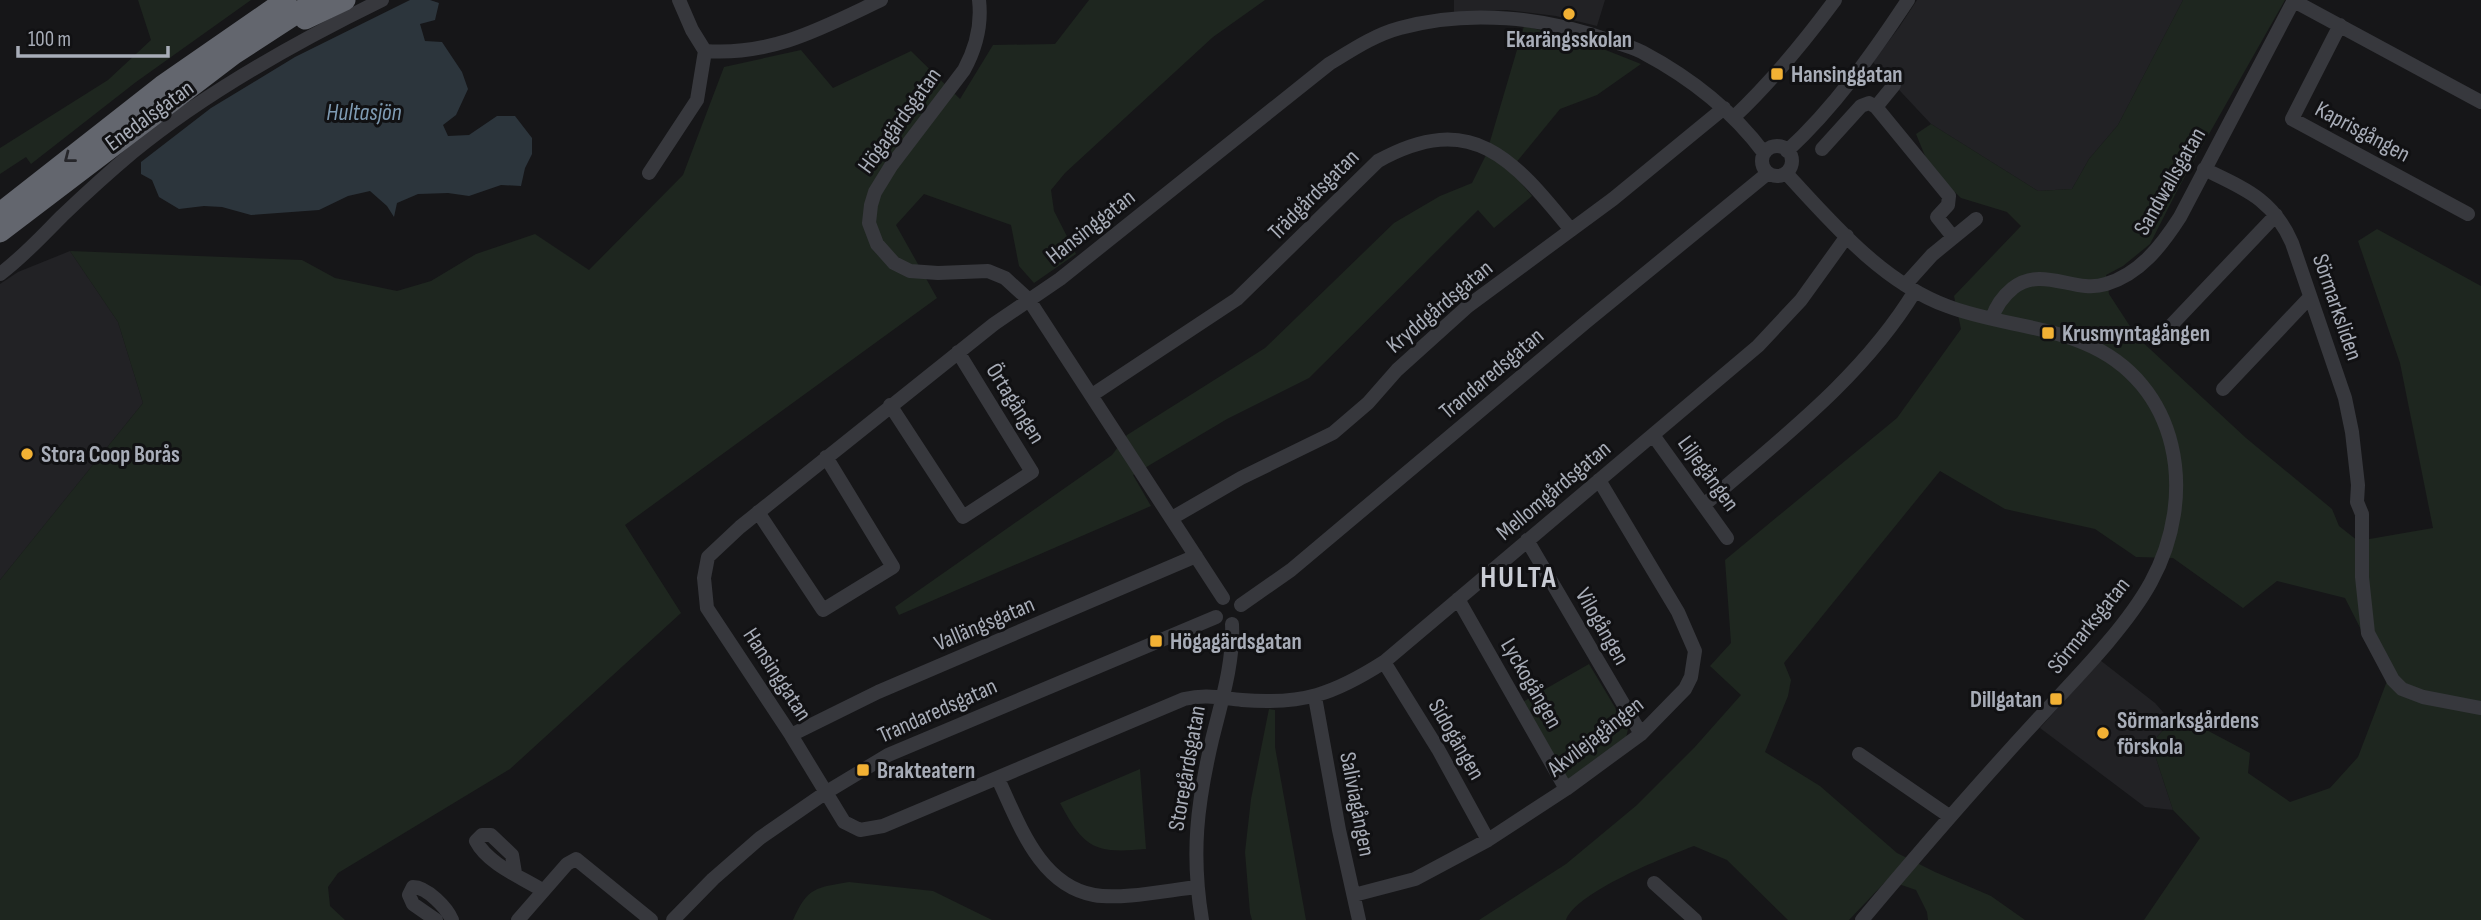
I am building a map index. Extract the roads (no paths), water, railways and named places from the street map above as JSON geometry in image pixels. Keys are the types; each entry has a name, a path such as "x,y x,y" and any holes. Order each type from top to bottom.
{"highway":[{"path":"162,86 222,31 264,0"},
{"path":"0,213 162,86 286,0"},
{"path":"0,232 234,54 317,0"},
{"path":"234,54 345,0"}],"street":[{"name":"Enedalsgatan","path":"0,274 136,150 216,93 382,0"},
{"path":"649,173 697,100 705,51 679,0"},
{"path":"705,51 726,53 775,46 881,0"},
{"name":"Högagärdsgatan","path":"979,0 978,33 964,70 891,166 875,192 870,205 869,223 877,244 894,263 910,271 988,271 1005,278 1029,300 1223,598"},
{"name":"Kryddgårdsgatan","path":"1172,518 1241,478 1334,433 1368,403 1397,370 1468,306 1768,84 1835,0"},
{"path":"1787,151 1838,94 1908,0"},
{"path":"2294,0 2481,102"},
{"name":"Sandwallsgatan","path":"1992,318 2006,294 2022,282 2050,278 2077,284 2105,285 2138,267 2161,246 2180,216 2294,0"},
{"name":"Hansinggatan","path":"825,793 791,735 708,608 704,588 708,557 758,512 890,405 993,324 1060,279 1329,64 1362,43 1400,28 1448,19 1502,18 1545,23 1585,32 1640,51 1703,90 1729,113 1765,153"},
{"name":"Kaprisgången","path":"2340,26 2292,119 2468,214"},
{"path":"1876,107 1894,85"},
{"path":"1822,149 1861,106 1869,103 1876,107 1946,193 1950,201 1937,217 1953,237"},
{"name":"Trädgårdsgatan","path":"1092,395 1237,299 1378,161 1402,148 1427,140 1456,140 1484,146 1507,159 1525,176 1571,230"},
{"path":"1775,147 1787,151 1791,162 1786,173 1777,176 1768,173 1762,164 1765,153 1775,147"},
{"name":"Sörmarksliden","path":"2204,169 2259,197 2276,215 2292,243 2345,398 2355,458 2357,502 2362,514 2362,577 2368,633 2402,689 2423,697 2481,708"},
{"name":"Trandaredsgatan","path":"1241,605 1291,570 1595,314 1768,173"},
{"name":"Sörmarksgatan","path":"1786,173 1847,236 1880,266 1910,288 1948,307 2084,343 2116,361 2141,383 2166,426 2172,442 2178,488 2164,552 2151,582 2137,603 2060,695 1949,816 1862,920"},
{"path":"2161,336 2276,215"},
{"path":"1704,505 1808,415 1857,368 1910,288 1953,237 1976,219"},
{"name":"Mellomgårdsgatan","path":"825,793 845,822 860,830 870,830 998,779 1184,699 1203,695 1278,702 1315,697 1340,688 1384,662 1758,346 1801,300 1847,236"},
{"path":"2223,389 2310,297"},
{"name":"Örtagången","path":"890,405 962,517 1032,472 957,352"},
{"name":"Liljegången","path":"1653,435 1727,538"},
{"path":"758,512 823,610 893,567 827,457"},
{"name":"Akvilejagången","path":"1354,895 1415,879 1488,839 1566,789 1641,734 1685,688 1691,677 1695,651 1678,612 1599,480"},
{"name":"Vilogången","path":"1527,540 1641,734"},
{"name":"Vallängsgatan","path":"791,735 878,692 1196,556"},
{"path":"1233,597 1241,605 1241,617 1232,624 1223,623 1216,617 1216,606 1223,598 1233,597"},
{"name":"Lyckogången","path":"1458,599 1566,789"},
{"name":"Trandaredsgatan","path":"673,920 745,850 825,793 888,755 1216,617"},
{"name":"Storegårdsgatan","path":"1202,920 1195,849 1198,811 1222,696 1232,624"},
{"name":"Sidogången","path":"1384,662 1438,749 1488,839"},
{"name":"Saliviagången","path":"1315,697 1339,830 1359,920"},
{"path":"1859,754 1949,816"},
{"path":"998,779 1030,844 1045,866 1065,884 1095,895 1127,895 1197,887"},
{"path":"518,920 567,864 576,859 651,920"},
{"path":"515,873 542,891"},
{"path":"1654,883 1695,920"},
{"path":"436,920 413,904 409,895 413,887 420,887 449,911 452,920"}],"water":[{"name":"Hultasjön","path":"410,0 439,3 435,20 420,24 425,41 442,42 462,72 468,89 456,115 443,125 448,136 469,135 497,116 515,116 532,138 532,154 521,186 501,185 469,196 448,193 418,194 397,203 394,217 387,206 370,191 348,196 319,210 251,215 222,207 179,209 159,197 152,180 141,174 141,162 211,108 295,57"}],"place":[{"name":"Ekarängsskolan","path":"1569,14"},
{"name":"Hansinggatan","path":"1777,74"},
{"name":"Krusmyntagången","path":"2048,333"},
{"name":"Stora Coop Borås","path":"27,454"},
{"name":"Högagärdsgatan","path":"1156,641"},
{"name":"Dillgatan","path":"2056,699"},
{"name":"Sörmarksgårdens förskola","path":"2103,733"},
{"name":"Brakteatern","path":"863,770"}],"district":[{"name":"HULTA","path":"1519,577"}]}
